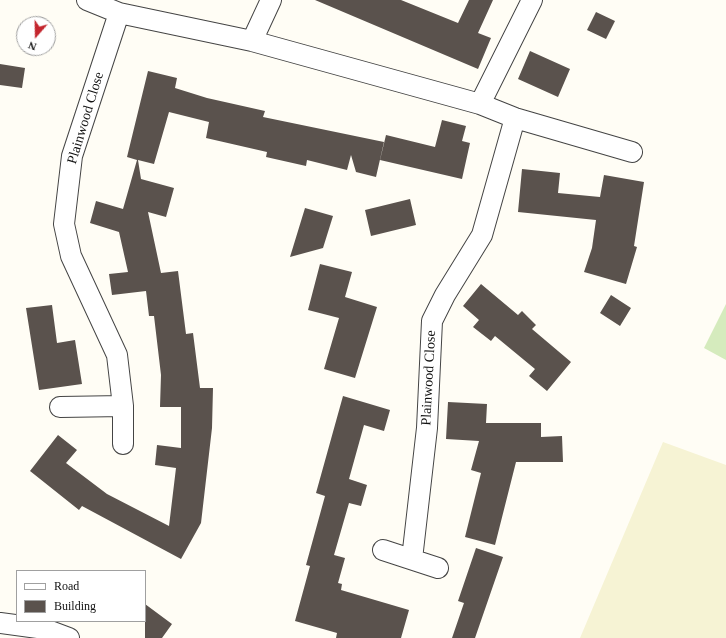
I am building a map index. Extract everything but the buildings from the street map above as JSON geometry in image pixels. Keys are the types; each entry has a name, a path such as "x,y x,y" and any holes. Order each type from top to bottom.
{"street":[{"path":"87,0 119,13 252,41 480,104 514,118 632,152"},
{"path":"252,41 271,0"},
{"path":"480,104 532,0"},
{"name":"Plainwood Close","path":"119,13 72,156 64,224 71,256 117,355 123,406 124,444"},
{"name":"Plainwood Close","path":"412,559 427,428 432,321 445,295 482,235 514,118"},
{"path":"60,407 123,406"},
{"path":"383,550 438,568"},
{"path":"0,623 45,629 69,638"}],"shaded area":[{"path":"663,442 726,465 726,638 580,638"}],"green space":[{"path":"726,304 726,360 704,348"}]}
